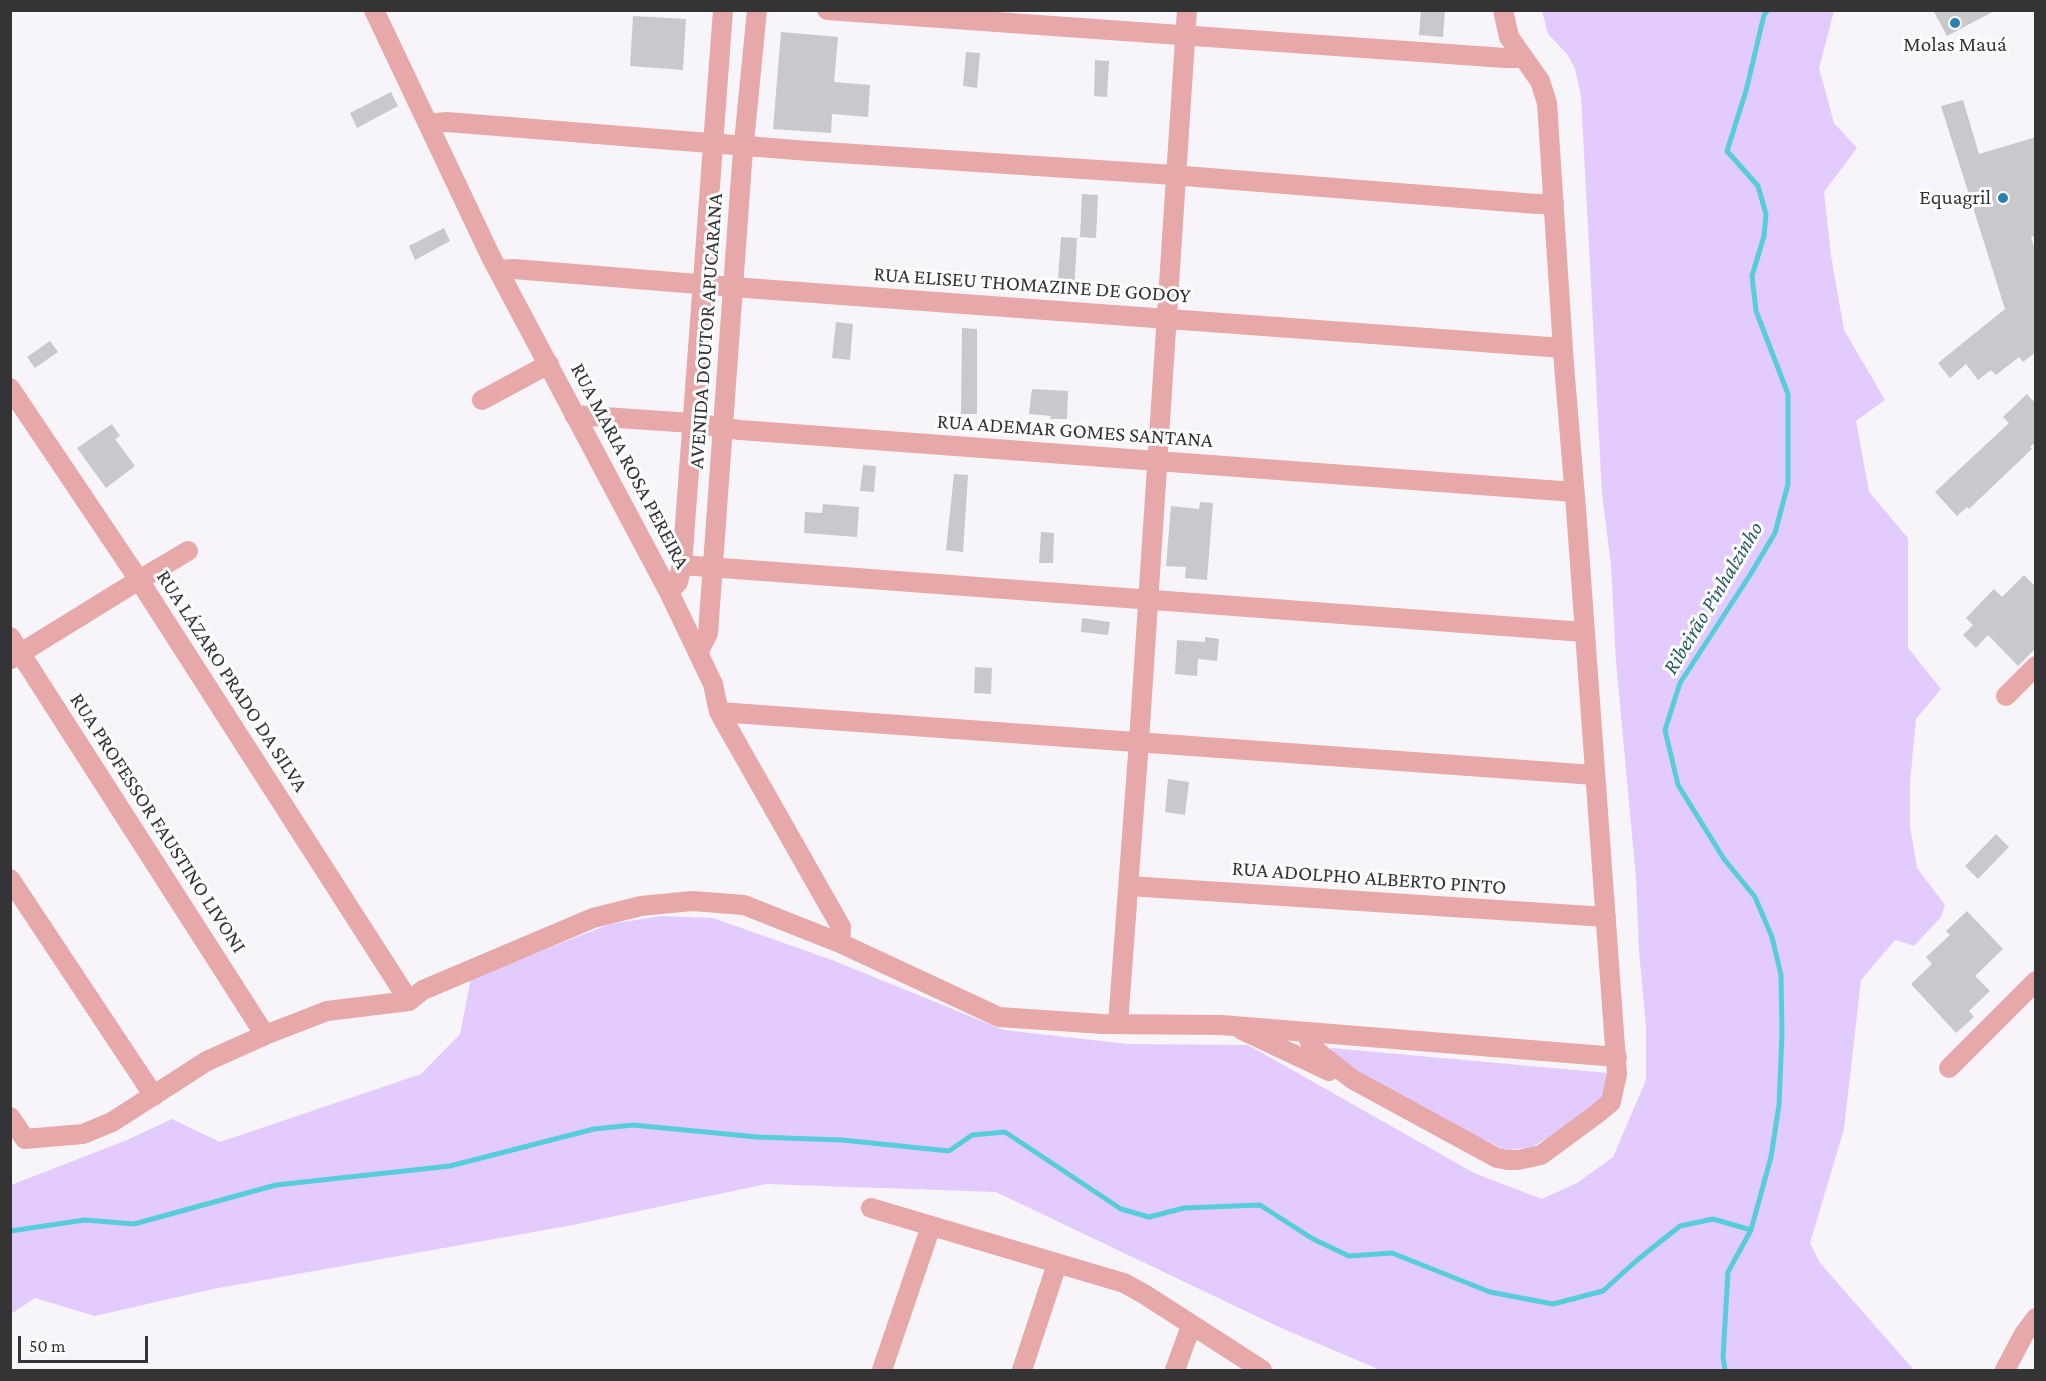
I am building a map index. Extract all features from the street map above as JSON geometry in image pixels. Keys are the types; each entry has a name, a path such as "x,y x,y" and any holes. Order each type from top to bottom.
{"street":[{"name":"RUA MARIA ROSA PEREIRA","path":"374,10 498,270 669,592 713,684 719,712 842,927 840,943"},
{"name":"AVENIDA DOUTOR APUCARANA","path":"669,592 678,582 682,565 723,10"},
{"name":"AVENIDA DOUTOR APUCARANA","path":"698,653 708,633 744,145 757,10"},
{"path":"827,10 1494,58 1523,58"},
{"path":"1118,1024 1187,10"},
{"path":"1235,1026 1300,1058 1352,1079 1497,1158 1518,1160 1541,1155 1611,1102 1617,1074 1617,1057 1594,775 1547,103 1540,81 1509,37 1503,10"},
{"path":"428,124 447,122 1554,204"},
{"name":"RUA ELISEU THOMAZINE DE GODOY","path":"498,270 538,271 1563,348"},
{"path":"482,400 549,364"},
{"name":"RUA LÁZARO PRADO DA SILVA","path":"10,388 139,580 410,1001"},
{"name":"RUA ADEMAR GOMES SANTANA","path":"574,415 1574,492"},
{"path":"14,650 188,551"},
{"path":"682,565 1584,632"},
{"name":"RUA PROFESSOR FAUSTINO LIVONI","path":"14,650 265,1035"},
{"path":"2006,696 2036,666"},
{"path":"719,712 1594,775"},
{"path":"10,879 154,1096"},
{"name":"RUA ADOLPHO ALBERTO PINTO","path":"1129,886 1606,918"},
{"path":"10,1117 25,1139 83,1134 112,1122 207,1061 327,1011 410,1001 423,990 593,918 641,906 692,901 744,904 840,943 999,1017 1118,1024 1235,1026 1617,1057"},
{"path":"1949,1068 2036,981"},
{"path":"1319,1033 1311,1035 1309,1040 1314,1048 1352,1079"},
{"path":"871,1208 1124,1283 1262,1371"},
{"path":"882,1371 931,1226"},
{"path":"1022,1371 1057,1264"},
{"path":"2005,1371 2024,1334 2036,1318"},
{"path":"1175,1371 1191,1326"}],"shaded area":[{"path":"1542,11 1834,11 1819,68 1834,123 1857,148 1824,192 1831,256 1844,330 1885,400 1856,421 1869,492 1908,538 1908,648 1941,689 1916,719 1910,782 1910,826 1917,868 1945,905 1941,917 1914,946 1895,940 1861,980 1844,1129 1810,1243 1820,1263 1914,1370 1380,1370 1279,1327 996,1192 766,1184 573,1225 213,1289 95,1316 35,1298 11,1314 11,1185 127,1140 172,1119 220,1142 421,1074 460,1034 471,978 610,924 661,916 713,918 832,960 1004,1030 1128,1044 1248,1045 1474,1173 1542,1199 1577,1183 1613,1157 1646,1080 1646,1027 1639,951 1636,878 1616,662 1611,565 1602,494 1581,96 1575,69 1567,54 1548,34"},
{"path":"1329,1049 1608,1073 1602,1098 1591,1112 1532,1147 1509,1150 1328,1063"}],"building":[{"path":"1421,10 1445,10 1443,37 1419,35"},
{"name":"Molas Mauá","path":"1933,10 1996,10 1947,36"},
{"path":"633,16 686,19 683,70 630,66"},
{"path":"781,32 838,37 834,82 870,85 868,117 832,114 831,133 773,129"},
{"path":"966,52 980,53 977,88 963,86"},
{"path":"1095,60 1109,61 1107,97 1094,96"},
{"path":"391,92 398,106 357,128 350,113"},
{"path":"1963,100 1979,154 2036,137 2036,236 2031,237 2036,252 2036,352 2023,362 2019,357 1996,375 1991,370 1978,380 1966,364 1950,378 1938,363 2005,309 1941,106"},
{"path":"1082,194 1098,195 1096,238 1080,237"},
{"path":"444,228 450,241 415,260 409,246"},
{"path":"1061,237 1077,238 1074,295 1057,293"},
{"path":"836,322 853,324 850,360 832,358"},
{"path":"962,328 977,329 977,414 961,414"},
{"path":"50,341 58,352 35,368 27,357"},
{"path":"1032,389 1068,391 1067,419 1050,419 1051,416 1029,414"},
{"path":"2027,394 2036,404 2036,442 2030,447 2032,449 1969,509 1967,507 1957,516 1935,492 2009,423 2003,417"},
{"path":"112,424 120,436 115,439 135,466 106,488 77,448"},
{"path":"863,465 876,466 874,492 860,491"},
{"path":"954,474 968,475 963,552 946,550"},
{"path":"1200,502 1213,503 1207,580 1185,578 1186,567 1166,566 1171,506 1199,509"},
{"path":"823,504 859,507 857,537 804,533 805,512 822,513"},
{"path":"1041,532 1054,533 1053,563 1039,563"},
{"path":"2024,575 2036,587 2036,648 2018,666 1988,635 1976,648 1963,635 1973,625 1966,618 1994,589 2002,597"},
{"path":"1082,618 1110,622 1108,635 1081,632"},
{"path":"1205,637 1219,639 1217,661 1198,659 1197,676 1175,674 1177,640 1205,642"},
{"path":"975,667 992,668 991,694 974,693"},
{"path":"1168,779 1189,782 1185,815 1165,812"},
{"path":"1996,834 2009,847 1978,879 1965,866"},
{"path":"1967,911 2003,949 1975,976 1990,991 1969,1011 1974,1017 1956,1033 1911,984 1932,964 1926,957 1950,935 1946,931"}],"waterway":[{"name":"Ribeirão Pinhalzinho","path":"1725,1370 1723,1357 1728,1272 1751,1230 1771,1157 1779,1105 1782,1034 1781,975 1772,937 1755,897 1724,859 1678,785 1665,730 1680,683 1775,533 1788,484 1788,394 1756,311 1752,276 1764,236 1766,214 1758,186 1727,151 1746,91 1764,15 1768,10"},
{"path":"10,1231 85,1220 134,1224 276,1185 450,1166 594,1129 633,1125 757,1137 842,1140 949,1151 972,1135 1005,1132 1121,1209 1149,1217 1184,1208 1260,1205 1313,1239 1349,1256 1392,1253 1490,1292 1553,1304 1603,1291 1680,1226 1713,1219 1751,1230"}],"place":[{"name":"Molas Mauá","path":"1955,23"},
{"name":"Equagril","path":"2003,198"}]}
